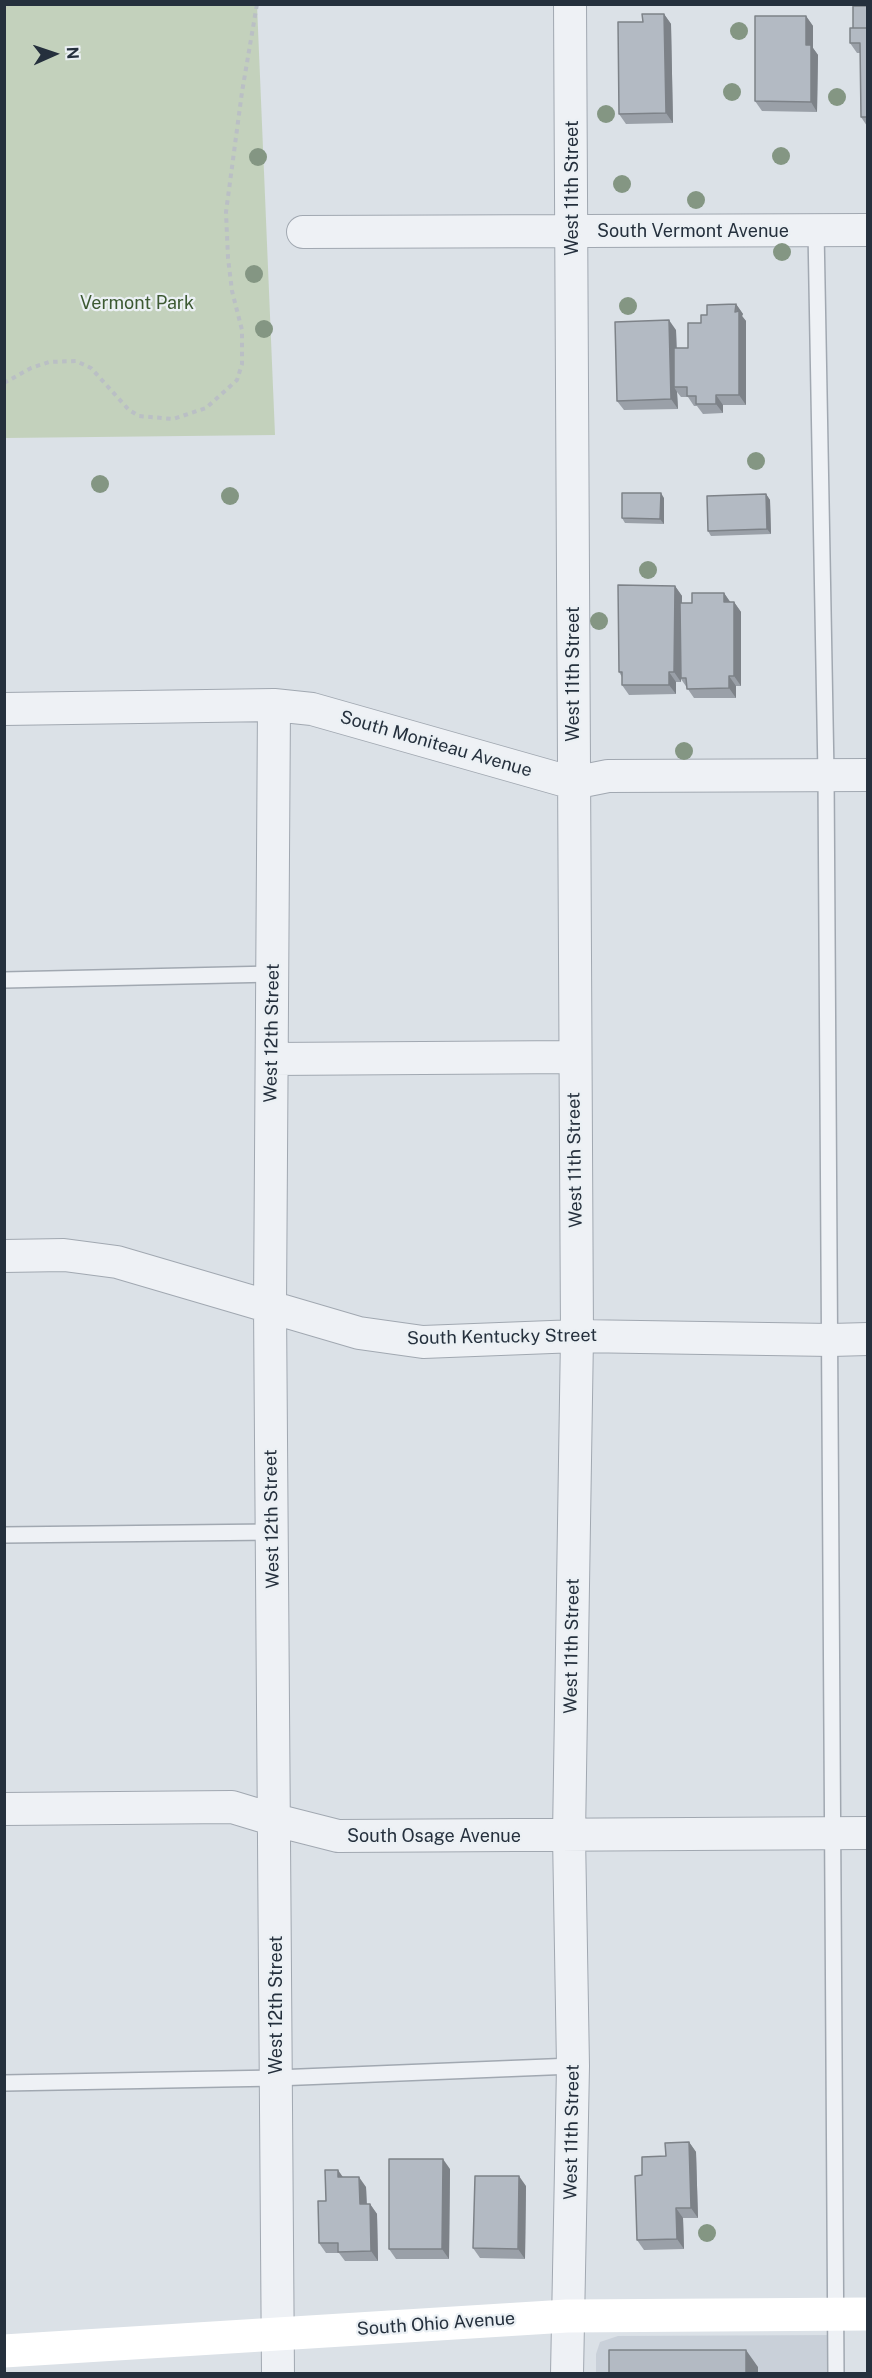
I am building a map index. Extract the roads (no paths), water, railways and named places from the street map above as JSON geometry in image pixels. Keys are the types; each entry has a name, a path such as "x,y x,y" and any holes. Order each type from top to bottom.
{"main road":[{"name":"South Ohio Avenue","path":"4,2351 567,2316 852,2314"}],"street":[{"name":"West 11th Street","path":"567,2373 573,2066 569,1835 577,1336 570,4"},
{"name":"South Vermont Avenue","path":"303,232 867,230"},
{"name":"South Moniteau Avenue","path":"4,709 274,705 312,709 573,783 608,776 867,775"},
{"name":"West 12th Street","path":"274,705 270,1306 278,2373"},
{"path":"272,1059 574,1058"},
{"name":"South Kentucky Street","path":"4,1256 64,1255 117,1262 358,1333 423,1342 577,1336 867,1339"},
{"name":"South Osage Avenue","path":"4,1809 232,1807 338,1836 867,1833"}],"lane":[{"path":"816,230 826,774 832,1833 852,2314 836,2373"},
{"path":"4,980 273,974"},
{"path":"4,1535 272,1532"},
{"path":"4,2083 276,2078 573,2066"}],"park label":[{"name":"Vermont Park","path":"137,303"}]}
